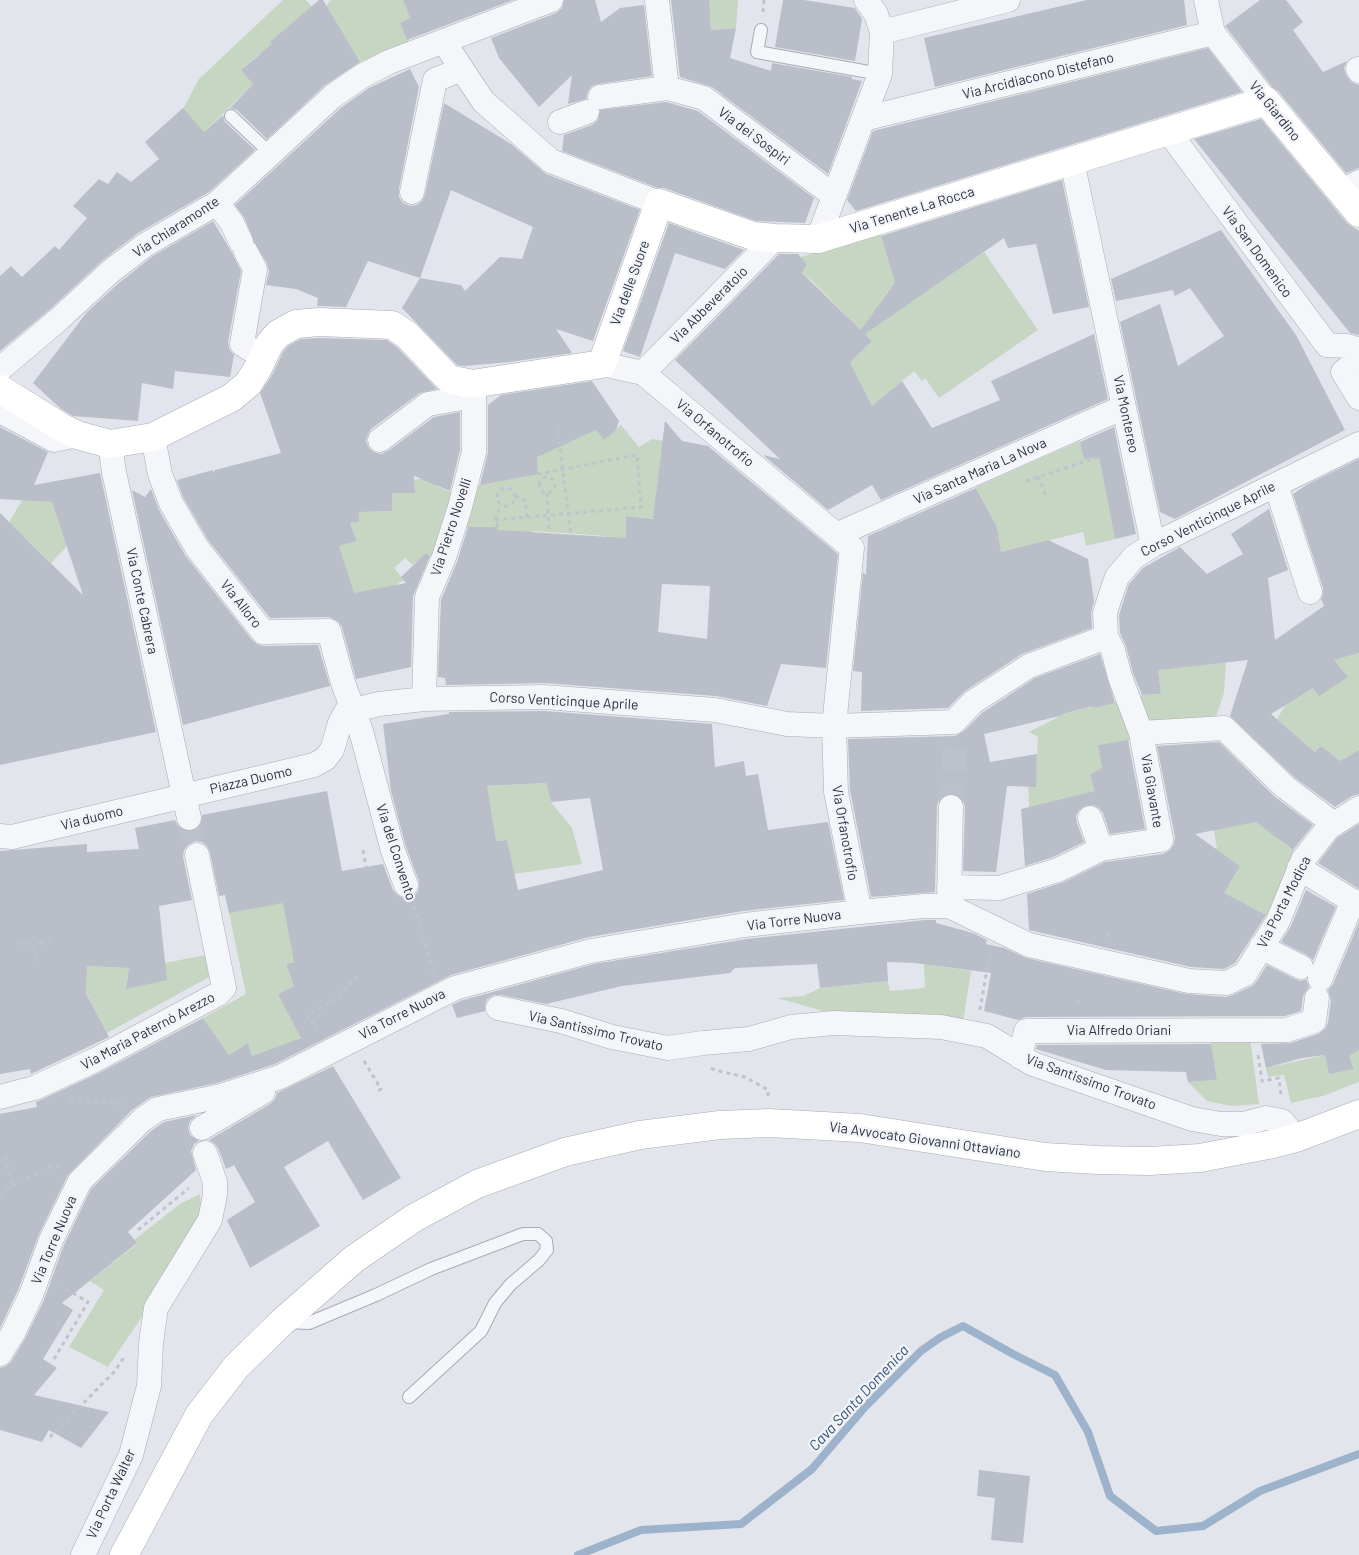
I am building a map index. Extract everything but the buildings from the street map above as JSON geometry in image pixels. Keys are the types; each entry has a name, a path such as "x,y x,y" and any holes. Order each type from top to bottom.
{"street":[{"name":"Via Chiaramonte","path":"0,369 58,320 111,270 145,245 217,203 333,96 362,76 405,56 551,0"},
{"path":"658,0 667,88"},
{"path":"818,238 880,74 882,32 876,14 866,0"},
{"path":"882,32 1008,0"},
{"name":"Via Giardino","path":"1206,0 1213,32 1266,101 1350,187 1359,213"},
{"name":"Via Arcidiacono Distefano","path":"863,119 1213,32"},
{"name":"Via Tenente La Rocca","path":"444,42 483,101 542,129 551,161 659,203 753,236 775,238 818,238 1266,101"},
{"path":"412,192 435,80 462,69"},
{"name":"Via dei Sospiri","path":"542,129 594,104 667,88 704,98 834,196"},
{"name":"Via San Domenico","path":"1168,131 1327,345 1355,352 1342,372 1359,398"},
{"name":"Via Montereo","path":"1072,160 1153,545"},
{"path":"217,203 232,223 255,269 242,344 263,357"},
{"name":"Via delle Suore","path":"602,364 659,203"},
{"name":"Via Abbeveratoio","path":"643,372 775,238"},
{"name":"Via Orfanotrofio","path":"153,437 230,398 248,384 270,343 278,334 296,324 319,322 392,325 407,335 449,379 473,390 602,364 643,372 852,548 834,726 836,792 860,912"},
{"path":"0,389 66,437"},
{"path":"380,440 428,404 473,390"},
{"name":"Via Pietro Novelli","path":"424,699 427,598 444,558 460,507 474,452 473,390"},
{"name":"Via Santa Maria La Nova","path":"836,536 1124,407"},
{"path":"0,411 66,437 110,444 153,437"},
{"name":"Via Alloro","path":"153,437 160,474 171,503 196,548 264,632 329,631 343,683 353,709"},
{"name":"Via Conte Cabrera","path":"110,444 114,472 186,807"},
{"name":"Corso Venticinque Aprile","path":"1106,637 1105,613 1117,577 1134,557 1153,545 1359,444"},
{"path":"1276,485 1310,592"},
{"path":"834,726 954,730 973,702 1029,666 1106,637"},
{"name":"Via Giavante","path":"1026,881 1058,870 1101,849 1161,840 1141,732 1120,677 1113,650 1106,637"},
{"name":"Corso Venticinque Aprile","path":"353,709 424,699 544,697 715,710 787,724 834,726"},
{"name":"Piazza Duomo","path":"186,807 320,763 332,750 342,716 353,709"},
{"name":"Via del Convento","path":"353,709 361,731 393,851 406,885"},
{"path":"1141,732 1224,728 1285,787 1334,824"},
{"name":"Via duomo","path":"0,836 12,837 186,807"},
{"path":"949,896 951,807"},
{"name":"Via Porta Modica","path":"949,896 1029,945 1190,981 1227,983 1245,974 1262,947 1278,921 1303,860 1328,828 1359,808"},
{"path":"1090,818 1101,849"},
{"name":"Via Maria Paternò Arezzo","path":"0,1097 34,1088 95,1060 218,994 224,988 197,855"},
{"path":"1299,868 1356,902"},
{"name":"Via Torre Nuova","path":"0,1354 13,1333 31,1295 51,1240 80,1181 142,1120 158,1109 221,1096 280,1077 455,988 591,951 744,925 924,906 949,896 999,888 1026,881"},
{"name":"Via Alfredo Oriani","path":"1020,1057 1026,1031 1286,1030 1314,1021 1313,981 1356,902"},
{"path":"1262,947 1313,981"},
{"name":"Via Santissimo Trovato","path":"498,1008 561,1021 612,1037 668,1048 749,1039 791,1027 834,1024 941,1027 987,1036 1033,1064 1192,1119 1221,1124 1243,1124 1266,1118"},
{"path":"202,1128 268,1089 280,1077"},
{"name":"Via Avvocato Giovanni Ottaviano","path":"124,1555 199,1415 236,1367 282,1322 354,1259 414,1218 477,1184 565,1152 640,1135 720,1125 769,1123 860,1128 1045,1157 1149,1161 1200,1158 1296,1138 1359,1114"},
{"path":"1266,1118 1282,1121 1296,1138"},
{"name":"Via Porta Walter","path":"83,1555 131,1455 149,1386 151,1343 156,1308 210,1220 215,1194 215,1182 208,1162"}],"lane":[{"path":"761,30 757,52 880,74"},
{"path":"231,116 270,153"},
{"path":"282,1322 309,1323 376,1295 431,1269 523,1234 538,1234 546,1241 546,1250 539,1260 510,1285 495,1303 481,1332 408,1397"}],"path":[{"path":"557,425 571,534"},
{"path":"495,520 641,507 637,455 538,474"},
{"path":"1022,482 1099,457"},
{"path":"1035,469 1046,496"},
{"path":"544,478 550,478 555,483 553,490 547,493 542,491 540,485 544,478"},
{"path":"501,505 496,498 500,489 509,488 515,496 525,500 527,517"},
{"path":"547,493 549,532"},
{"path":"501,505 511,504 515,496"},
{"path":"498,527 495,520 501,505"},
{"path":"362,850 366,867"},
{"name":"Via del Convento","path":"406,885 412,898 417,921 440,995"},
{"path":"30,943 31,939 36,938 40,942 50,942"},
{"path":"35,947 40,942"},
{"path":"18,944 30,943 35,947"},
{"path":"35,947 35,965"},
{"path":"978,1017 990,951"},
{"path":"331,1050 307,1015 336,999 358,976"},
{"path":"1254,1030 1262,1081 1279,1078 1282,1096 1265,1098 1266,1118"},
{"path":"369,1055 362,1058 381,1090 375,1093"},
{"path":"34,1088 58,1101 113,1102 138,1111 158,1109"},
{"path":"5,1156 12,1186"},
{"path":"138,1230 179,1195 208,1162"},
{"path":"0,1196 12,1186 50,1167 65,1165 88,1173"},
{"path":"54,1359 88,1302"},
{"path":"50,1437 116,1371 126,1356"}],"green space":[{"path":"283,0 306,0 312,7 297,74 287,83 259,54 242,69 253,84 204,132 183,109 199,79"},
{"path":"331,0 403,0 410,18 400,23 409,44 360,62 326,6"},
{"path":"709,0 738,0 736,28 711,30"},
{"path":"880,233 890,264 923,294 984,252 1038,330 939,398 925,378 922,381 914,371 872,406 867,397 806,408 872,341 802,273 807,264 801,257","holes":["896,280 892,315 879,304"]},
{"path":"621,425 639,447 652,439 663,441 656,494 667,520 627,516 626,561 607,558 606,536 533,531 531,556 496,556 497,527 464,527 470,487 538,473 535,429 596,430 604,440"},
{"path":"1080,441 1084,459 1099,457 1115,539 1086,546 1083,532 1001,552 997,527 976,487"},
{"path":"437,476 435,485 456,495 436,560 426,553 413,565 405,558 394,568 404,580 394,586 356,621 339,546 357,541 350,523 359,522 359,512 392,511 392,493 415,493 414,480"},
{"path":"22,500 52,502 67,546 51,563 26,538 4,531"},
{"path":"1154,643 1226,662 1224,693 1214,723 1143,725 1132,696 1161,694"},
{"path":"1359,653 1359,750 1340,761 1321,746 1315,752 1277,719 1286,704 1313,688 1320,695 1347,676 1334,660"},
{"path":"1086,694 1099,706 1122,701 1137,739 1099,745 1102,768 1095,791 1089,797 1094,809 1080,811 1077,796 1040,808 1029,807 1028,779 1036,778 1038,737 1029,732 1066,713 1090,707"},
{"path":"546,783 551,802 572,828 582,864 514,874 507,840 496,841 475,787"},
{"path":"1252,818 1295,852 1268,916 1225,894 1218,906 1216,882 1229,885 1240,866 1217,850 1214,830"},
{"path":"268,849 310,957 286,964 294,986 278,994 312,1030 296,1040 252,1056 248,1043 229,1055 203,1018 246,994 229,913"},
{"path":"205,955 209,977 107,1033 86,992 87,966 129,968 126,988 165,963"},
{"path":"924,964 971,971 963,1022 841,1016 777,998 804,996 820,988 888,981 890,991 925,988"},
{"path":"1250,1038 1259,1104 1231,1106 1207,1101 1188,1082 1217,1080 1210,1039"},
{"path":"1359,1050 1359,1082 1323,1096 1291,1103 1284,1075 1268,1077 1266,1068 1325,1055 1329,1073 1354,1069 1349,1056"},
{"path":"200,1194 201,1214 177,1265 108,1367 69,1347 104,1290 90,1281 137,1244 134,1240 180,1204"}],"waterway":[{"name":"Cava Santa Domenica","path":"578,1555 641,1530 741,1524 812,1469 865,1407 921,1351 941,1337 963,1326 1055,1375 1088,1432 1110,1496 1156,1531 1203,1526 1260,1491 1359,1454"}],"tunnel":[{"path":"951,807 955,737"},
{"path":"189,818 197,855"}]}
